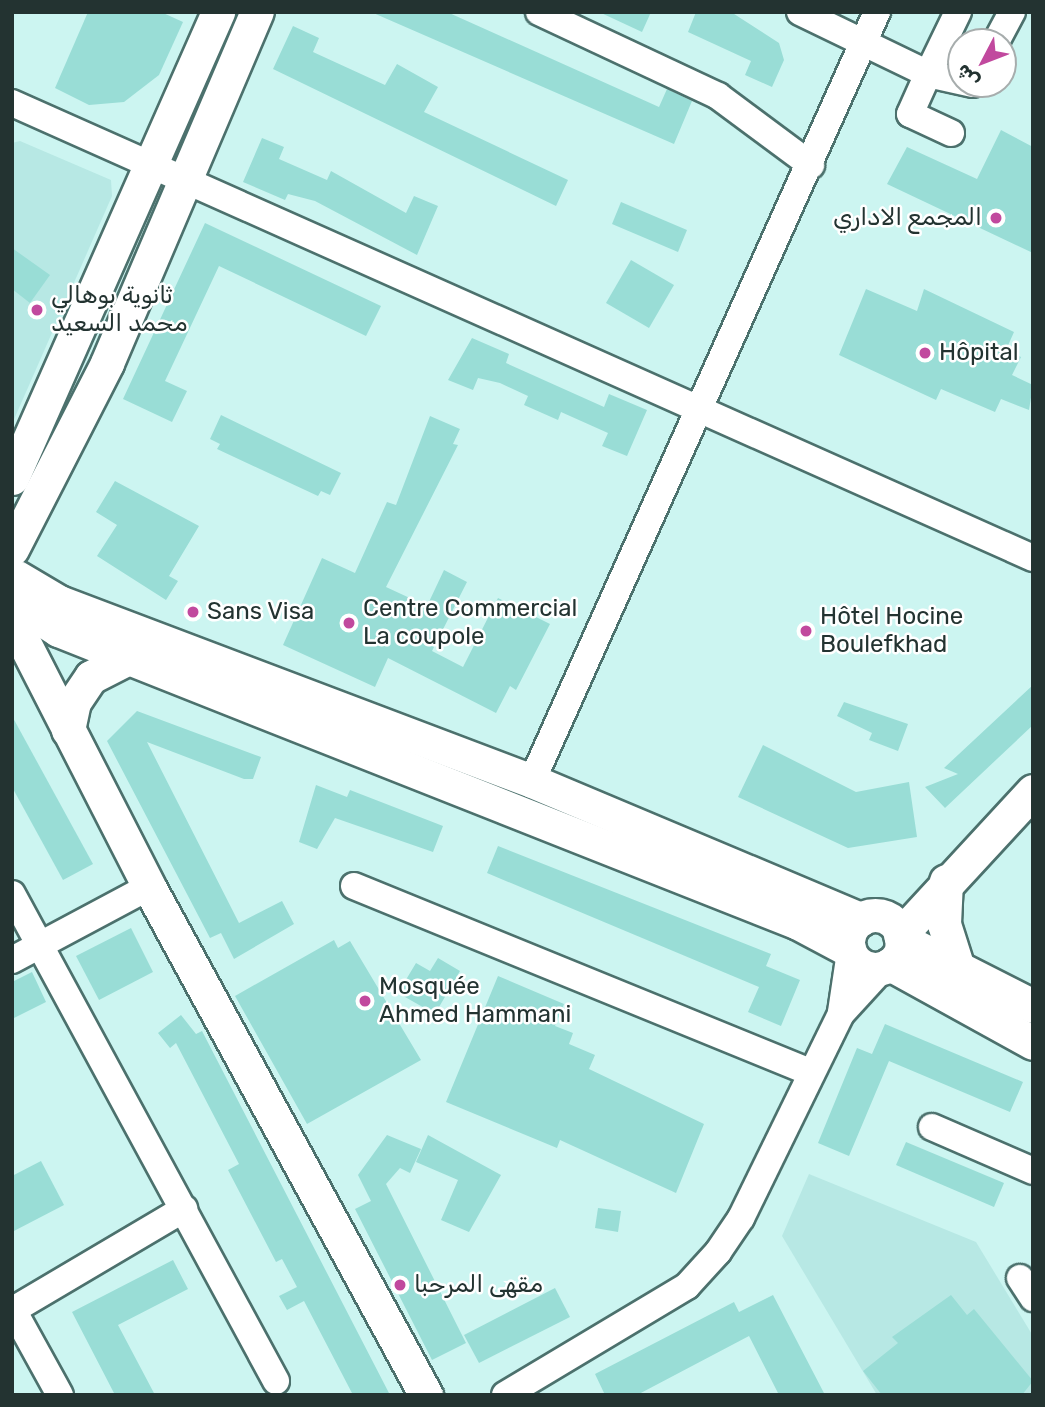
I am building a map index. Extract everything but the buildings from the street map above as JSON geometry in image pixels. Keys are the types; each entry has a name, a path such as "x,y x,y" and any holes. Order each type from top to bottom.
{"main road":[{"path":"12,478 218,12"},
{"path":"13,574 188,181 257,12"},
{"path":"13,574 49,625 798,923 850,951"},
{"path":"13,574 59,602 532,782 886,940 957,965 1033,1006"},
{"path":"12,619 149,887 426,1395"},
{"path":"68,730 74,702 91,677 130,657"},
{"path":"886,940 1033,790"},
{"path":"951,875 944,924 957,965"},
{"path":"850,951 849,933 886,940 1033,1043"}],"street":[{"path":"539,12 718,96 811,166"},
{"path":"800,12 865,41 928,74 947,78"},
{"path":"532,782 699,407 811,166 877,12"},
{"path":"951,133 910,114 958,12"},
{"path":"1003,28 1012,12"},
{"path":"12,103 1033,558"},
{"path":"354,886 808,1071"},
{"path":"12,960 149,887"},
{"path":"12,894 42,944 276,1381"},
{"path":"505,1395 687,1286 741,1218 808,1071 886,940"},
{"path":"841,1014 850,951"},
{"path":"932,1127 1033,1171"},
{"path":"60,1395 13,1309 184,1209"}],"shaded area":[{"name":"ثانوية بوهالي محمد السعيد","path":"20,141 111,180 112,196 12,424 12,143"},
{"path":"809,1174 976,1242 1033,1336 1033,1395 877,1395 782,1236"}],"place":[{"name":"المجمع الاداري","path":"996,218"},
{"name":"ثانوية بوهالي محمد السعيد","path":"37,310"},
{"name":"Hôpital","path":"925,353"},
{"name":"Sans Visa","path":"193,612"},
{"name":"Centre Commercial La coupole","path":"349,623"},
{"name":"Hôtel Hocine Boulefkhad","path":"806,631"},
{"name":"Mosquée Ahmed Hammani","path":"365,1001"},
{"name":"مقهى المرحبا","path":"400,1285"}]}
